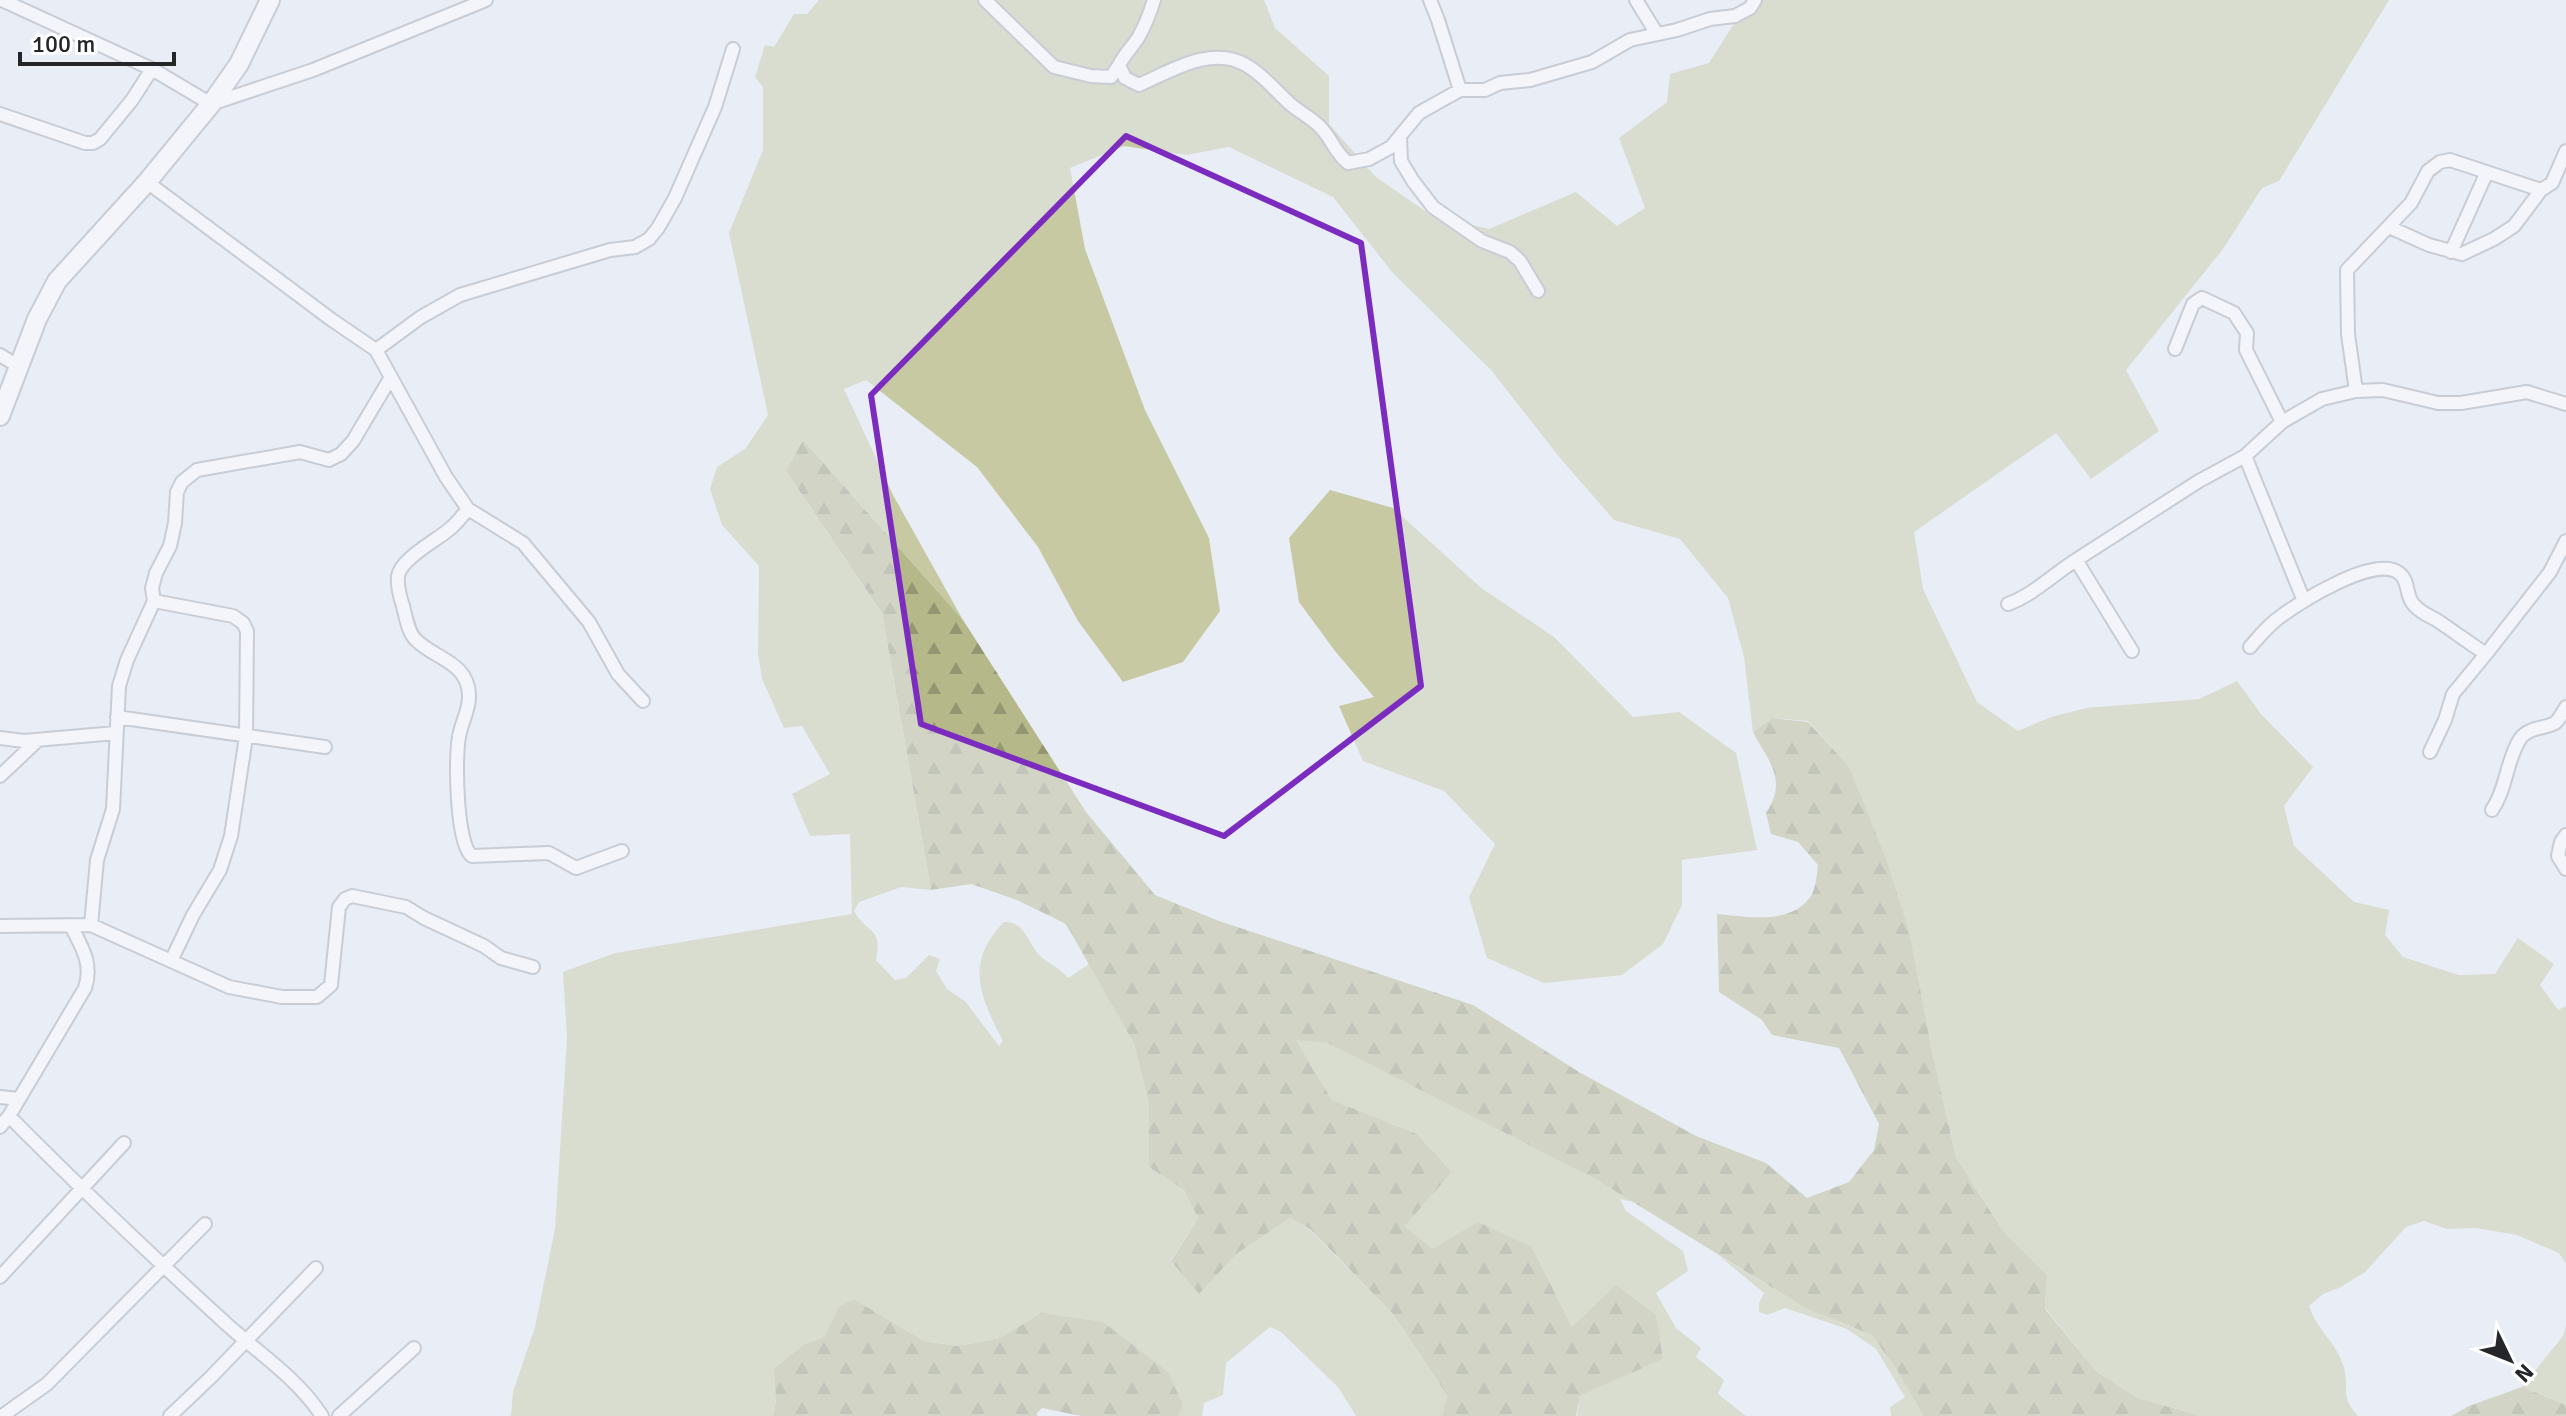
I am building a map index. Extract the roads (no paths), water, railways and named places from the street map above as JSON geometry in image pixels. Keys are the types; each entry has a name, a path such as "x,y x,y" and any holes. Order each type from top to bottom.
{"street":[{"path":"2,0 152,69 211,104 313,70 486,0"},
{"path":"0,416 37,319 57,281 147,182 211,104 239,64 270,0"},
{"path":"985,0 1054,67 1091,76 1111,77 1129,47 1136,42 1154,0"},
{"path":"1430,0 1460,90"},
{"path":"1636,0 1657,34"},
{"path":"1119,65 1125,78 1139,85 1197,59 1226,58 1244,63 1322,128 1340,157 1348,163 1369,159 1391,147 1419,113 1460,90 1485,90 1500,83 1530,80 1592,62 1630,40 1710,19 1735,16 1750,8 1755,0"},
{"path":"376,350 421,317 460,295 610,250 635,247 649,239 675,198 715,107 733,49"},
{"path":"0,114 93,143 124,110 152,69"},
{"path":"1400,137 1401,161 1433,207 1482,241 1510,252 1520,261 1538,291"},
{"path":"2389,227 2462,254 2514,226 2541,190 2552,183 2566,151"},
{"path":"2356,391 2348,334 2347,270 2411,203 2428,171 2440,162 2450,160 2541,190"},
{"path":"2451,252 2487,172"},
{"path":"147,182 376,350 446,477 468,509 523,543 589,622 618,674 643,701"},
{"path":"2175,349 2193,304 2202,298 2234,313 2247,333 2246,350 2282,422"},
{"path":"0,355 18,366"},
{"path":"91,925 97,860 113,809 119,686 127,660 154,601 152,588 170,546 177,492 182,482 197,470 300,452 329,460 341,454 353,441 391,377"},
{"path":"2008,604 2039,587 2051,576 2199,481 2245,456 2282,422 2322,399 2356,391 2383,390 2438,403 2461,403 2527,392 2566,404"},
{"path":"2245,456 2304,601"},
{"path":"468,509 452,527 401,567 398,578 408,628 416,640 444,657 468,682 470,698 458,739 458,812 466,850 472,856 549,853 576,868 622,851"},
{"path":"2430,752 2453,694 2550,572 2566,541"},
{"path":"2076,560 2132,651"},
{"path":"2250,647 2275,621 2304,601 2359,573 2391,569 2402,574 2412,604 2486,654"},
{"path":"154,601 233,616 243,623 247,631 246,737 231,836 220,870 193,915 171,961"},
{"path":"2492,810 2501,797 2508,768 2521,738 2528,732 2556,722 2566,707"},
{"path":"117,717 325,747"},
{"path":"0,738 24,741 116,733"},
{"path":"0,776 38,740"},
{"path":"2566,835 2558,856 2566,869"},
{"path":"0,926 91,925 229,987 282,997 317,997 331,985 339,907 352,896 406,907 484,946 501,958 533,967"},
{"path":"0,1127 85,988 89,976 88,961 71,926"},
{"path":"0,1097 19,1099"},
{"path":"9,1116 164,1266 290,1378 322,1416"},
{"path":"0,1277 124,1143"},
{"path":"2,1416 47,1384 205,1224"},
{"path":"170,1416 316,1268"},
{"path":"339,1416 414,1348"}]}
